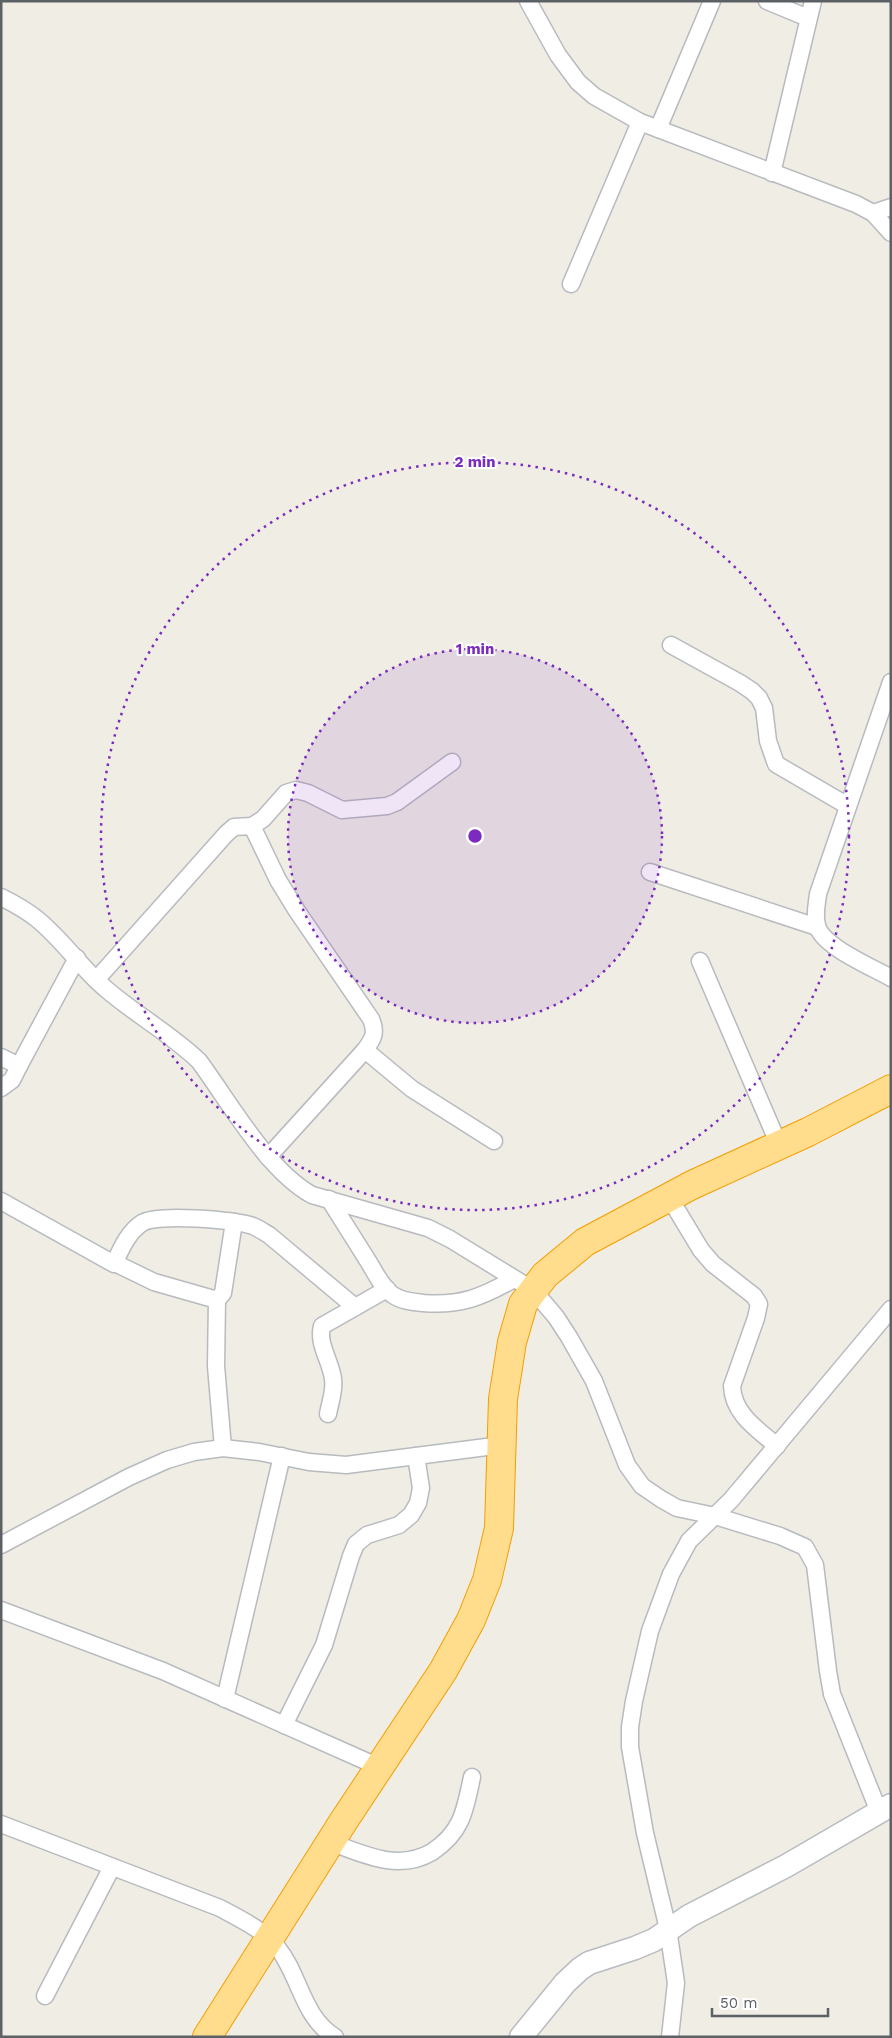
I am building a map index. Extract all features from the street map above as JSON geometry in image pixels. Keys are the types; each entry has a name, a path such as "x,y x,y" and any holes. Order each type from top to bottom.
{"highway":[{"path":"207,2037 330,1842 443,1671 471,1620 487,1580 499,1528 502,1399 512,1342 523,1304 524,1285 545,1275 585,1242 669,1197 779,1146 891,1089"}],"main road":[{"path":"521,2037 565,1983 589,1963 654,1940 668,1929 786,1866 885,1809"}],"street":[{"path":"528,1 558,55 578,82 594,96 640,122 856,204 873,213 891,233"},
{"path":"658,129 712,1"},
{"path":"767,1 808,18"},
{"path":"772,173 813,1"},
{"path":"570,284 640,122"},
{"path":"873,213 891,206"},
{"path":"671,644 752,691 759,698 764,708 768,741 776,764 848,806"},
{"path":"891,682 818,894 815,914 817,927 823,937 836,947 891,978"},
{"path":"96,980 226,834 234,827 252,826 263,818 286,793 296,790 308,793 342,810 387,806 397,802 452,762"},
{"path":"252,826 278,880 371,1019 375,1028 374,1038 364,1050 268,1156"},
{"path":"650,872 817,927"},
{"path":"1,896 36,918 96,980 129,1008 175,1038 199,1062 268,1156 301,1189 312,1195 428,1228 450,1239 524,1285 556,1317 594,1381 618,1443 635,1477 642,1486 677,1508 715,1516 805,1547 815,1565 832,1694 885,1809"},
{"path":"1,1088 12,1080 76,958"},
{"path":"700,961 779,1146"},
{"path":"364,1050 412,1089 494,1141"},
{"path":"1,1057 20,1066"},
{"path":"669,1197 701,1250 713,1264 754,1296 759,1304 756,1318 732,1386 732,1395 736,1408 777,1446"},
{"path":"329,1199 386,1289 394,1296 405,1300 440,1304 463,1302 524,1285"},
{"path":"1,1201 154,1282 217,1300"},
{"path":"115,1263 129,1236 143,1221 168,1218 234,1222 254,1226 269,1235 355,1307"},
{"path":"223,1448 216,1366 217,1300 223,1293 234,1222"},
{"path":"328,1414 334,1380 321,1342 320,1332 322,1326 386,1289"},
{"path":"670,2037 676,1984 668,1929 645,1833 630,1746 630,1727 634,1701 650,1631 670,1574 689,1541 731,1500 891,1309"},
{"path":"1,1545 129,1477 167,1460 194,1452 223,1448 282,1456 309,1462 346,1465 502,1445"},
{"path":"225,1699 282,1456"},
{"path":"284,1725 324,1645 356,1544 367,1535 399,1525 411,1515 418,1503 421,1488 416,1456"},
{"path":"1,1610 163,1671 379,1767"},
{"path":"330,1842 388,1862 406,1862 422,1858 452,1836 460,1820 472,1777"},
{"path":"1,1824 220,1908 248,1922 269,1938 278,1948 313,2018 324,2030 335,2037"},
{"path":"45,1996 112,1867"}]}
